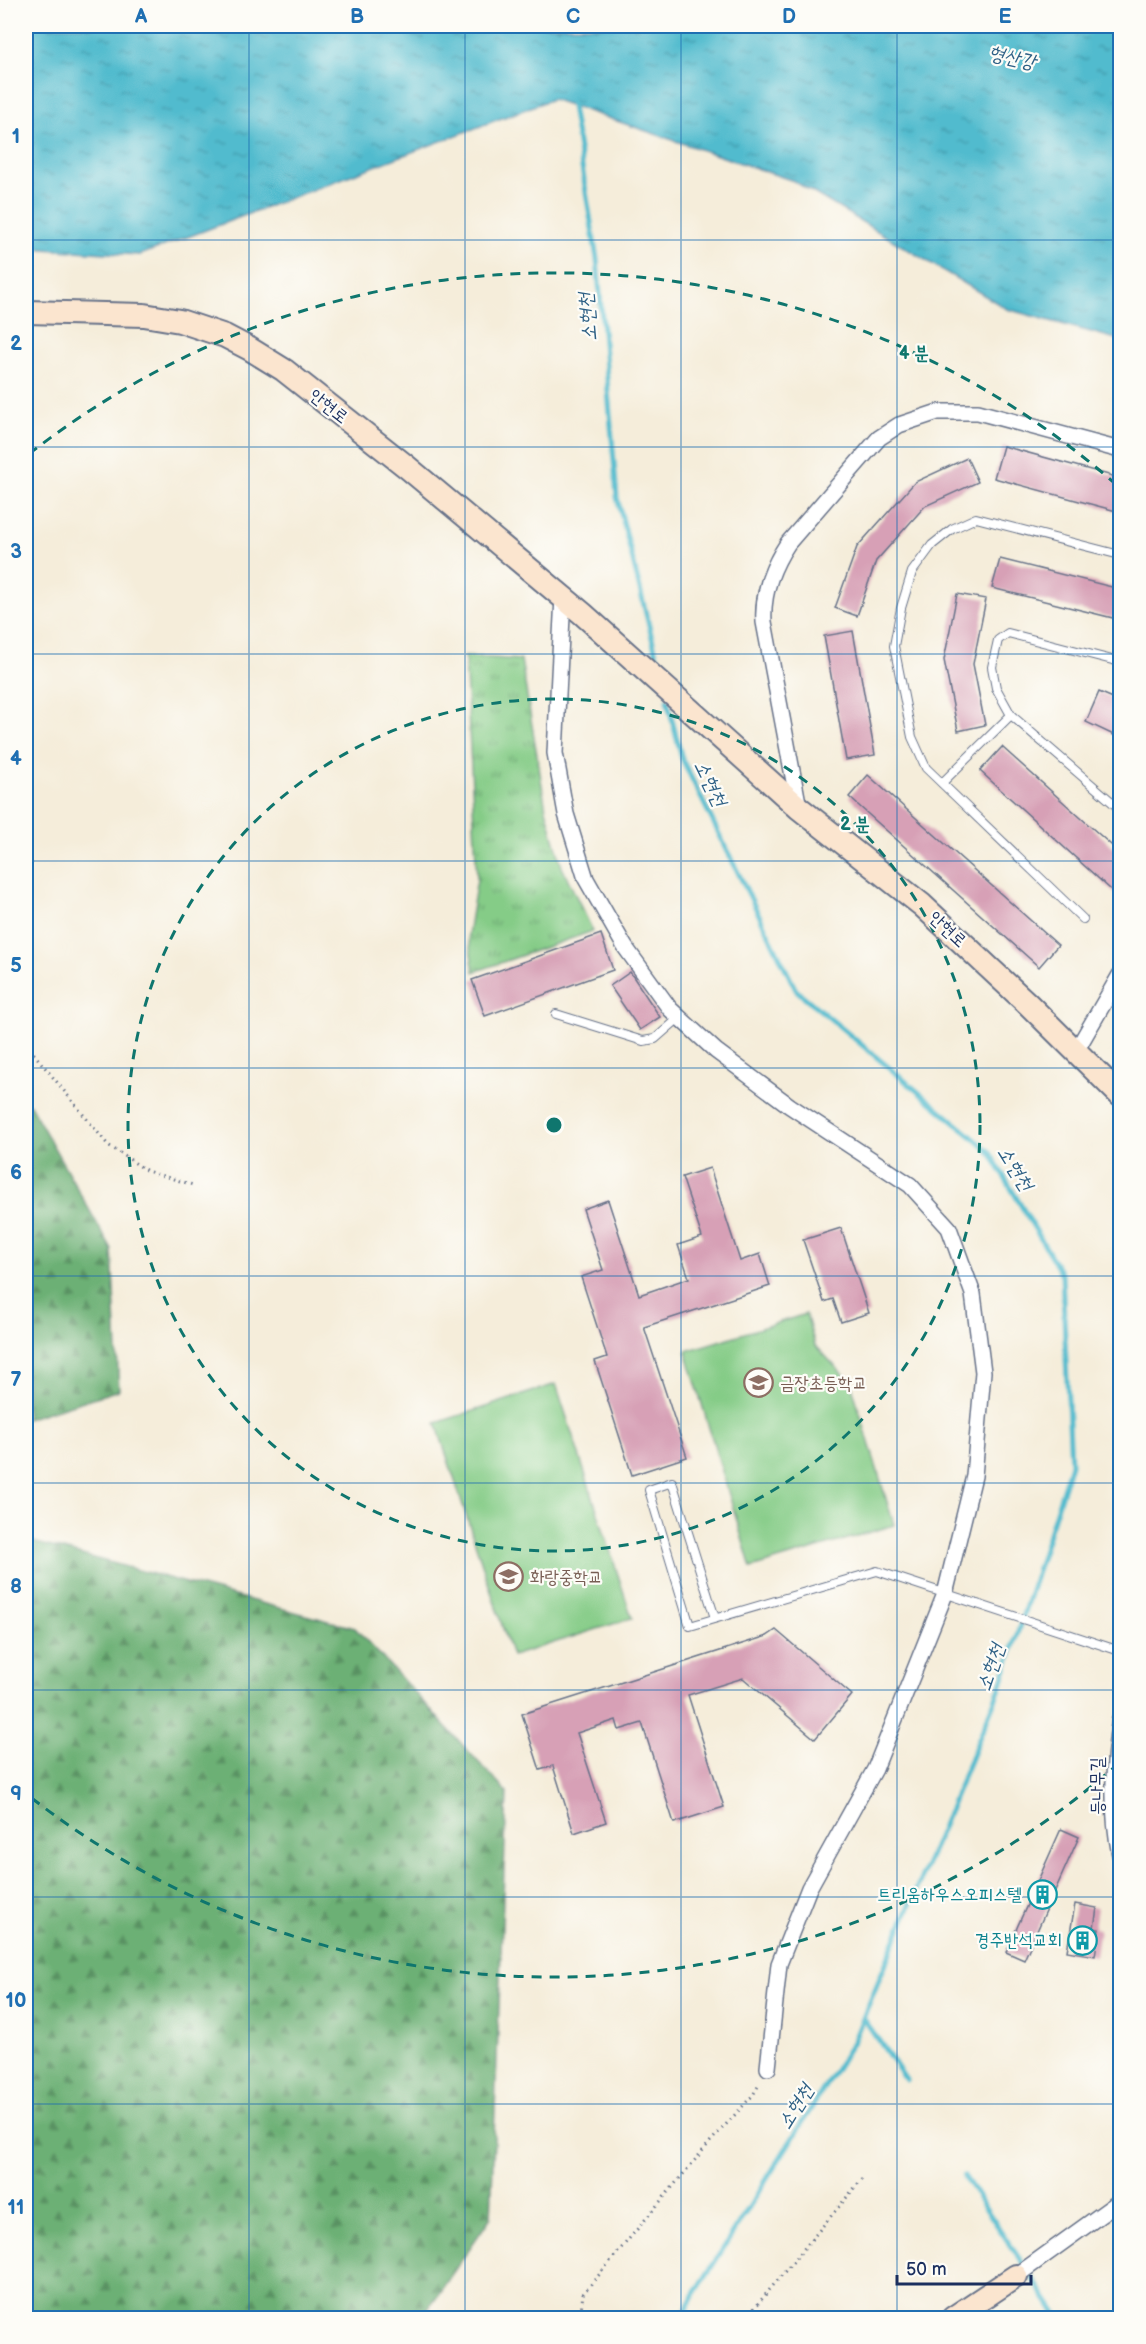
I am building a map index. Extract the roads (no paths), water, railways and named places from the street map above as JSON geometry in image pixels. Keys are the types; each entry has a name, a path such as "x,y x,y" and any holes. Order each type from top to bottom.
{"street":[{"name":"안현로","path":"26,312 130,314 164,318 202,327 250,349 284,370 407,467 563,597 799,808 922,905 1120,1095"},
{"path":"799,808 764,622 763,607 767,585 779,556 788,543 879,438 899,425 924,416 938,412 970,411 1120,450"},
{"path":"563,597 555,753 566,814 586,879 625,947 679,1018 716,1051 790,1106 910,1185 949,1228 973,1294 984,1372 974,1476 945,1594 875,1769 809,1888 779,1964 768,2068"},
{"path":"1076,1051 1120,975"},
{"name":"등나무길","path":"1120,1718 1114,1793 1120,1855"},
{"path":"952,2319 1025,2270 1120,2201"}],"lane":[{"path":"1083,918 926,768 912,737 894,646 901,608 912,572 932,545 952,529 976,518 1120,555"},
{"path":"1120,662 1008,633 998,640 992,667 996,688 1011,715 1120,809"},
{"path":"942,783 1011,715"},
{"path":"556,1014 643,1041 655,1038 679,1018"},
{"path":"715,1618 672,1482 649,1490 690,1626 877,1571 1120,1651"}],"water":[{"name":"형산강","path":"26,26 1120,26 1120,340 1007,309 794,181 552,99 140,255 26,248"}],"waterway":[{"name":"소현천","path":"571,100 597,259 617,497 661,674"},
{"name":"소현천","path":"667,700 682,759 796,990 989,1151 1062,1275 1071,1464 1000,1688 854,2040 689,2303 683,2318"},
{"path":"864,2019 906,2080"},
{"path":"964,2176 1059,2318"}],"place":[{"name":"금장초등학교","path":"759,1383"},
{"name":"화랑중학교","path":"509,1577"},
{"name":"트리움하우스오피스텔","path":"1043,1894"},
{"name":"경주반석교회","path":"1083,1940"}]}
